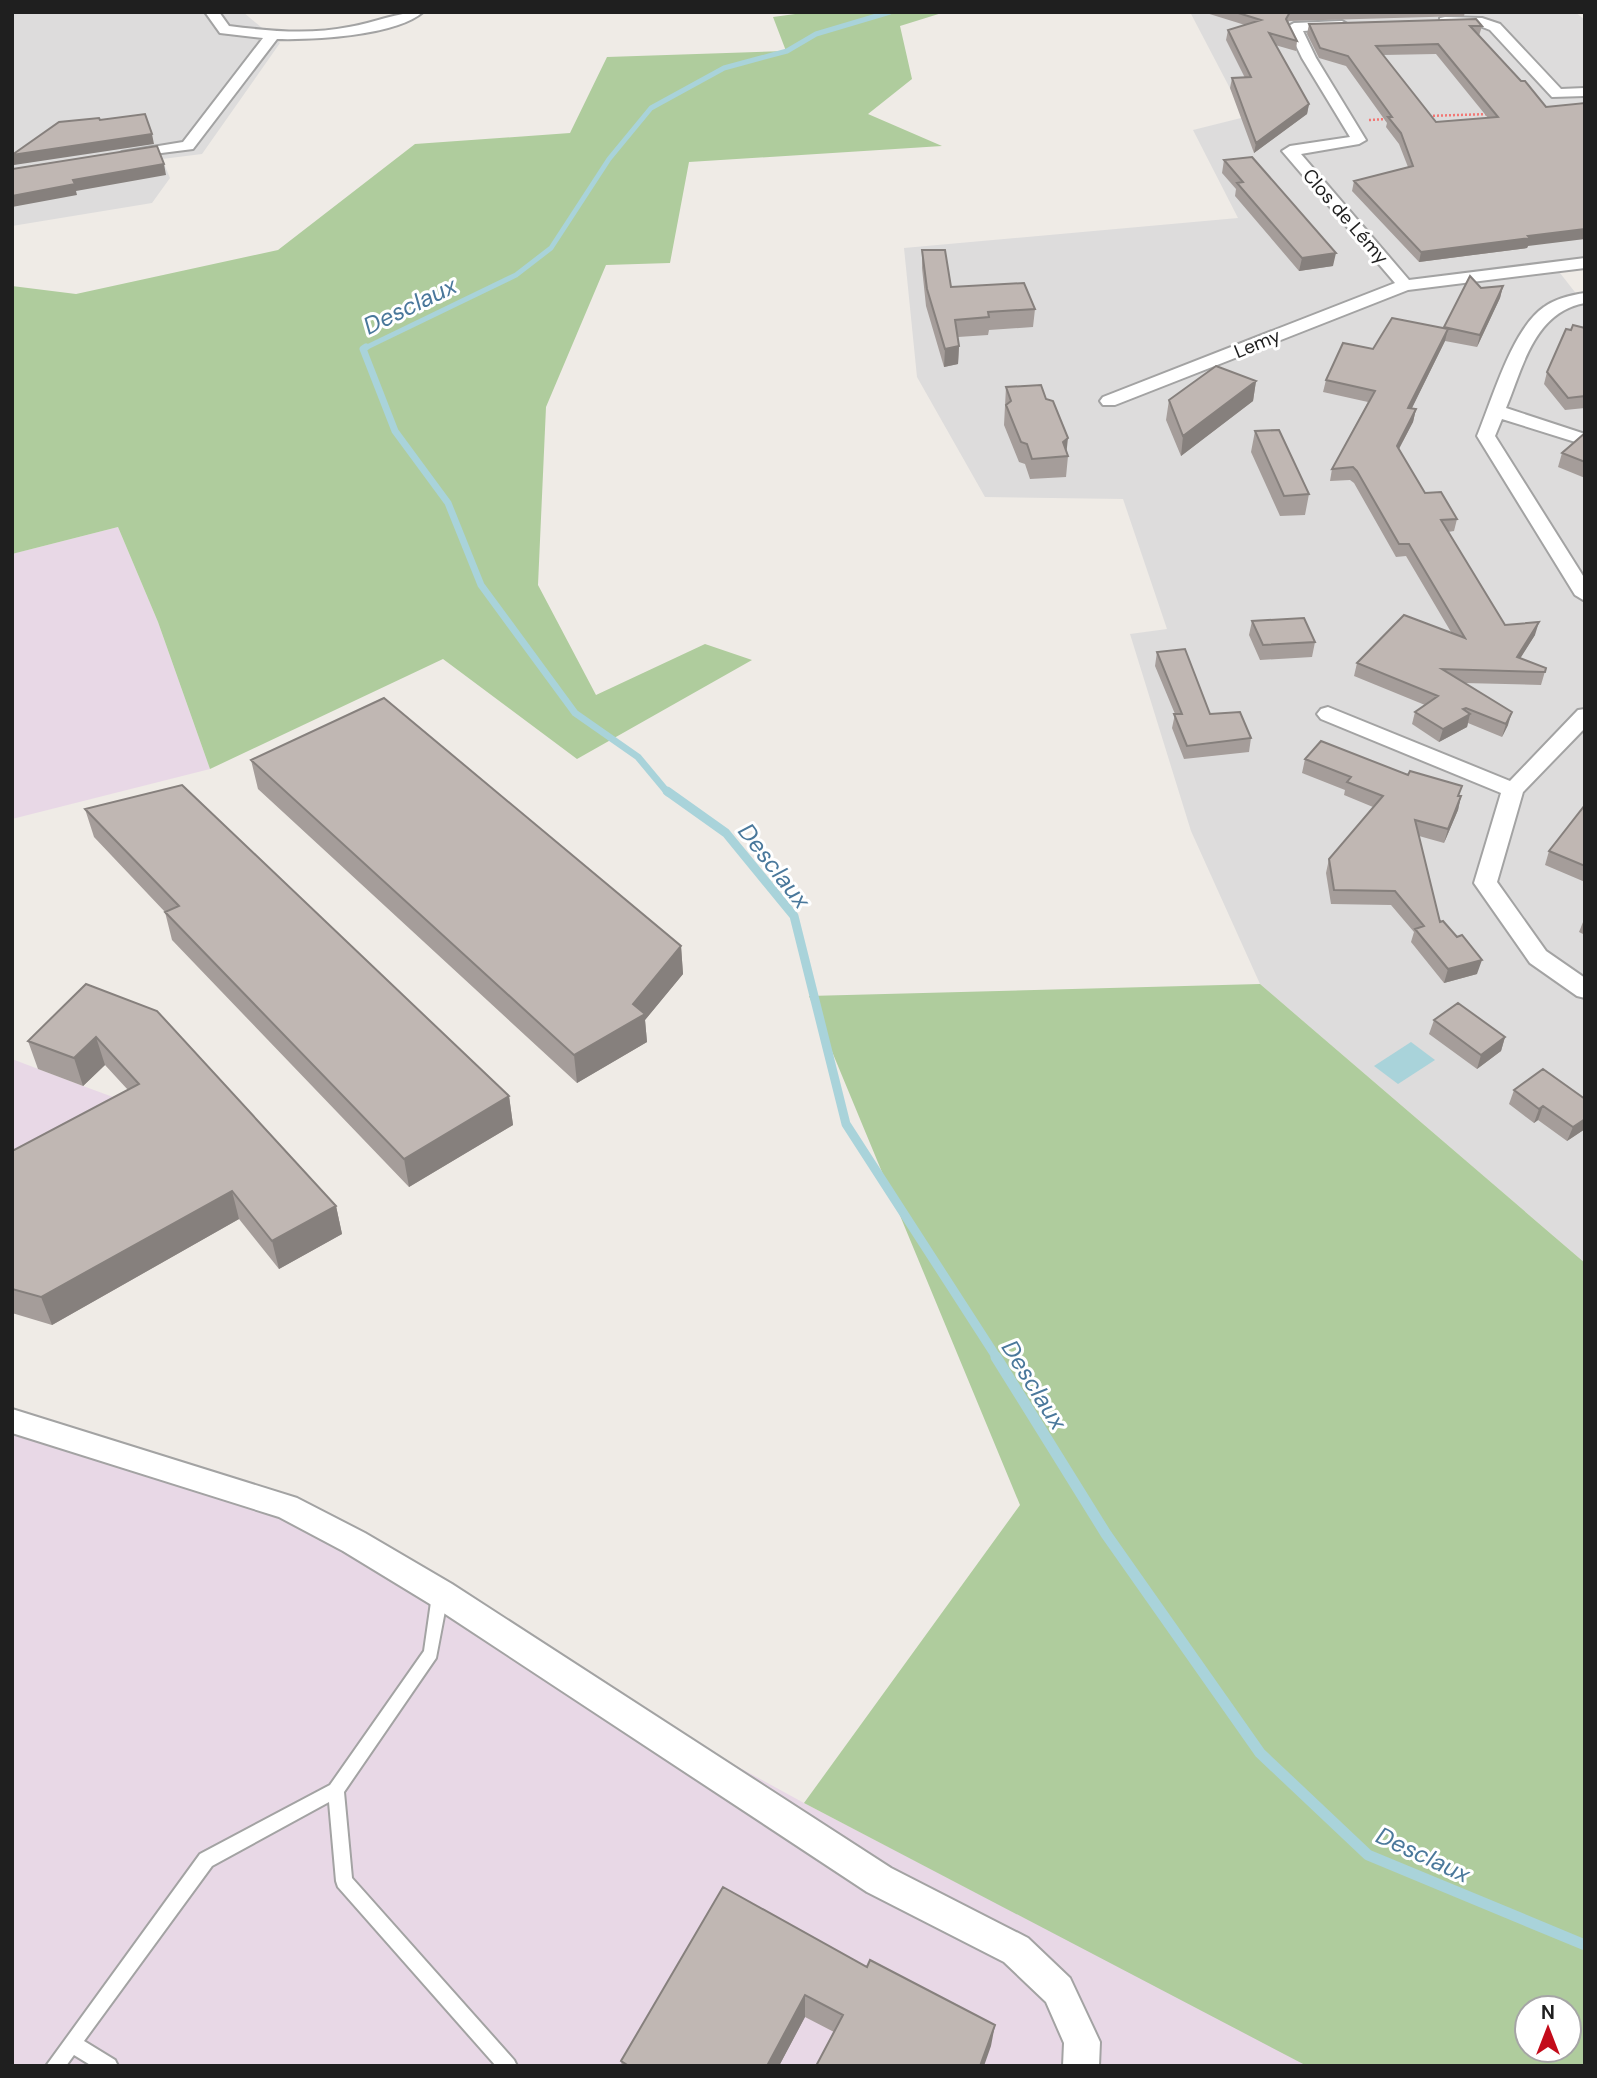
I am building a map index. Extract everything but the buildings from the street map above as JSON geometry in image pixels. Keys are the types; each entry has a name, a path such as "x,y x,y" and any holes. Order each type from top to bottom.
{"street":[{"path":"212,12 225,30 273,35 352,33 378,27 416,12"},
{"path":"1431,21 1482,22 1495,27 1558,94 1585,92"},
{"path":"1349,122 1309,58 1294,27 1362,24"},
{"path":"107,159 188,146 273,35"},
{"name":"Clos de Lémy","path":"1349,122 1359,141 1290,151 1405,285 1585,263"},
{"name":"Lemy","path":"1109,401 1405,285"},
{"path":"1585,298 1550,310 1529,331 1486,436 1526,504 1585,594"},
{"path":"1498,411 1530,424 1585,440"},
{"path":"1328,714 1513,790"},
{"path":"1583,719 1513,790 1485,883 1538,957 1585,990"},
{"path":"12,1422 286,1507 354,1542 441,1594 879,1881 1016,1950 1058,1990 1082,2042 1081,2066"}],"lane":[{"path":"55,2066 206,1860 336,1790 431,1653 441,1594"},
{"path":"336,1790 344,1881 508,2066"},
{"path":"72,2043 109,2066"}],"path":[{"path":"1422,116 1501,113"},
{"path":"1349,122 1398,118"}],"shaded area":[{"path":"12,12 243,12 280,43 202,154 162,159 170,178 152,203 12,226"},
{"path":"1190,12 1575,12 1585,20 1585,260 1553,264 1585,305 1585,1263 1260,984 1191,831 1130,634 1167,629 1123,499 985,497 917,377 904,248 1238,218 1193,130 1245,117"},
{"path":"118,527 158,622 210,769 12,819 12,554"},
{"path":"12,1059 83,1086 124,1101 12,1152"},
{"path":"12,1416 186,1464 804,1803 1054,1933 1369,2066 12,2066"}],"green space":[{"path":"810,12 945,12 900,26 912,79 868,114 942,146 689,162 670,263 606,265 546,407 538,585 596,695 705,644 752,660 577,759 443,659 210,769 158,622 118,527 12,554 12,286 76,294 278,250 415,144 570,133 607,57 786,51 773,17"},
{"path":"1260,984 1585,1263 1585,2066 1307,2066 804,1803 1020,1505 809,996"}],"water":[{"path":"1411,1042 1435,1060 1398,1084 1374,1066"}],"waterway":[{"name":"Desclaux","path":"363,349 516,275 551,248 609,159 651,108 724,68 787,51 816,34 890,12"},
{"name":"Desclaux","path":"363,349 395,431 448,503 481,585 575,713 638,757 668,793"},
{"name":"Desclaux","path":"667,791 726,833 794,916 846,1124 997,1358"},
{"name":"Desclaux","path":"996,1357 1106,1534 1260,1753 1368,1855 1585,1945"}]}
